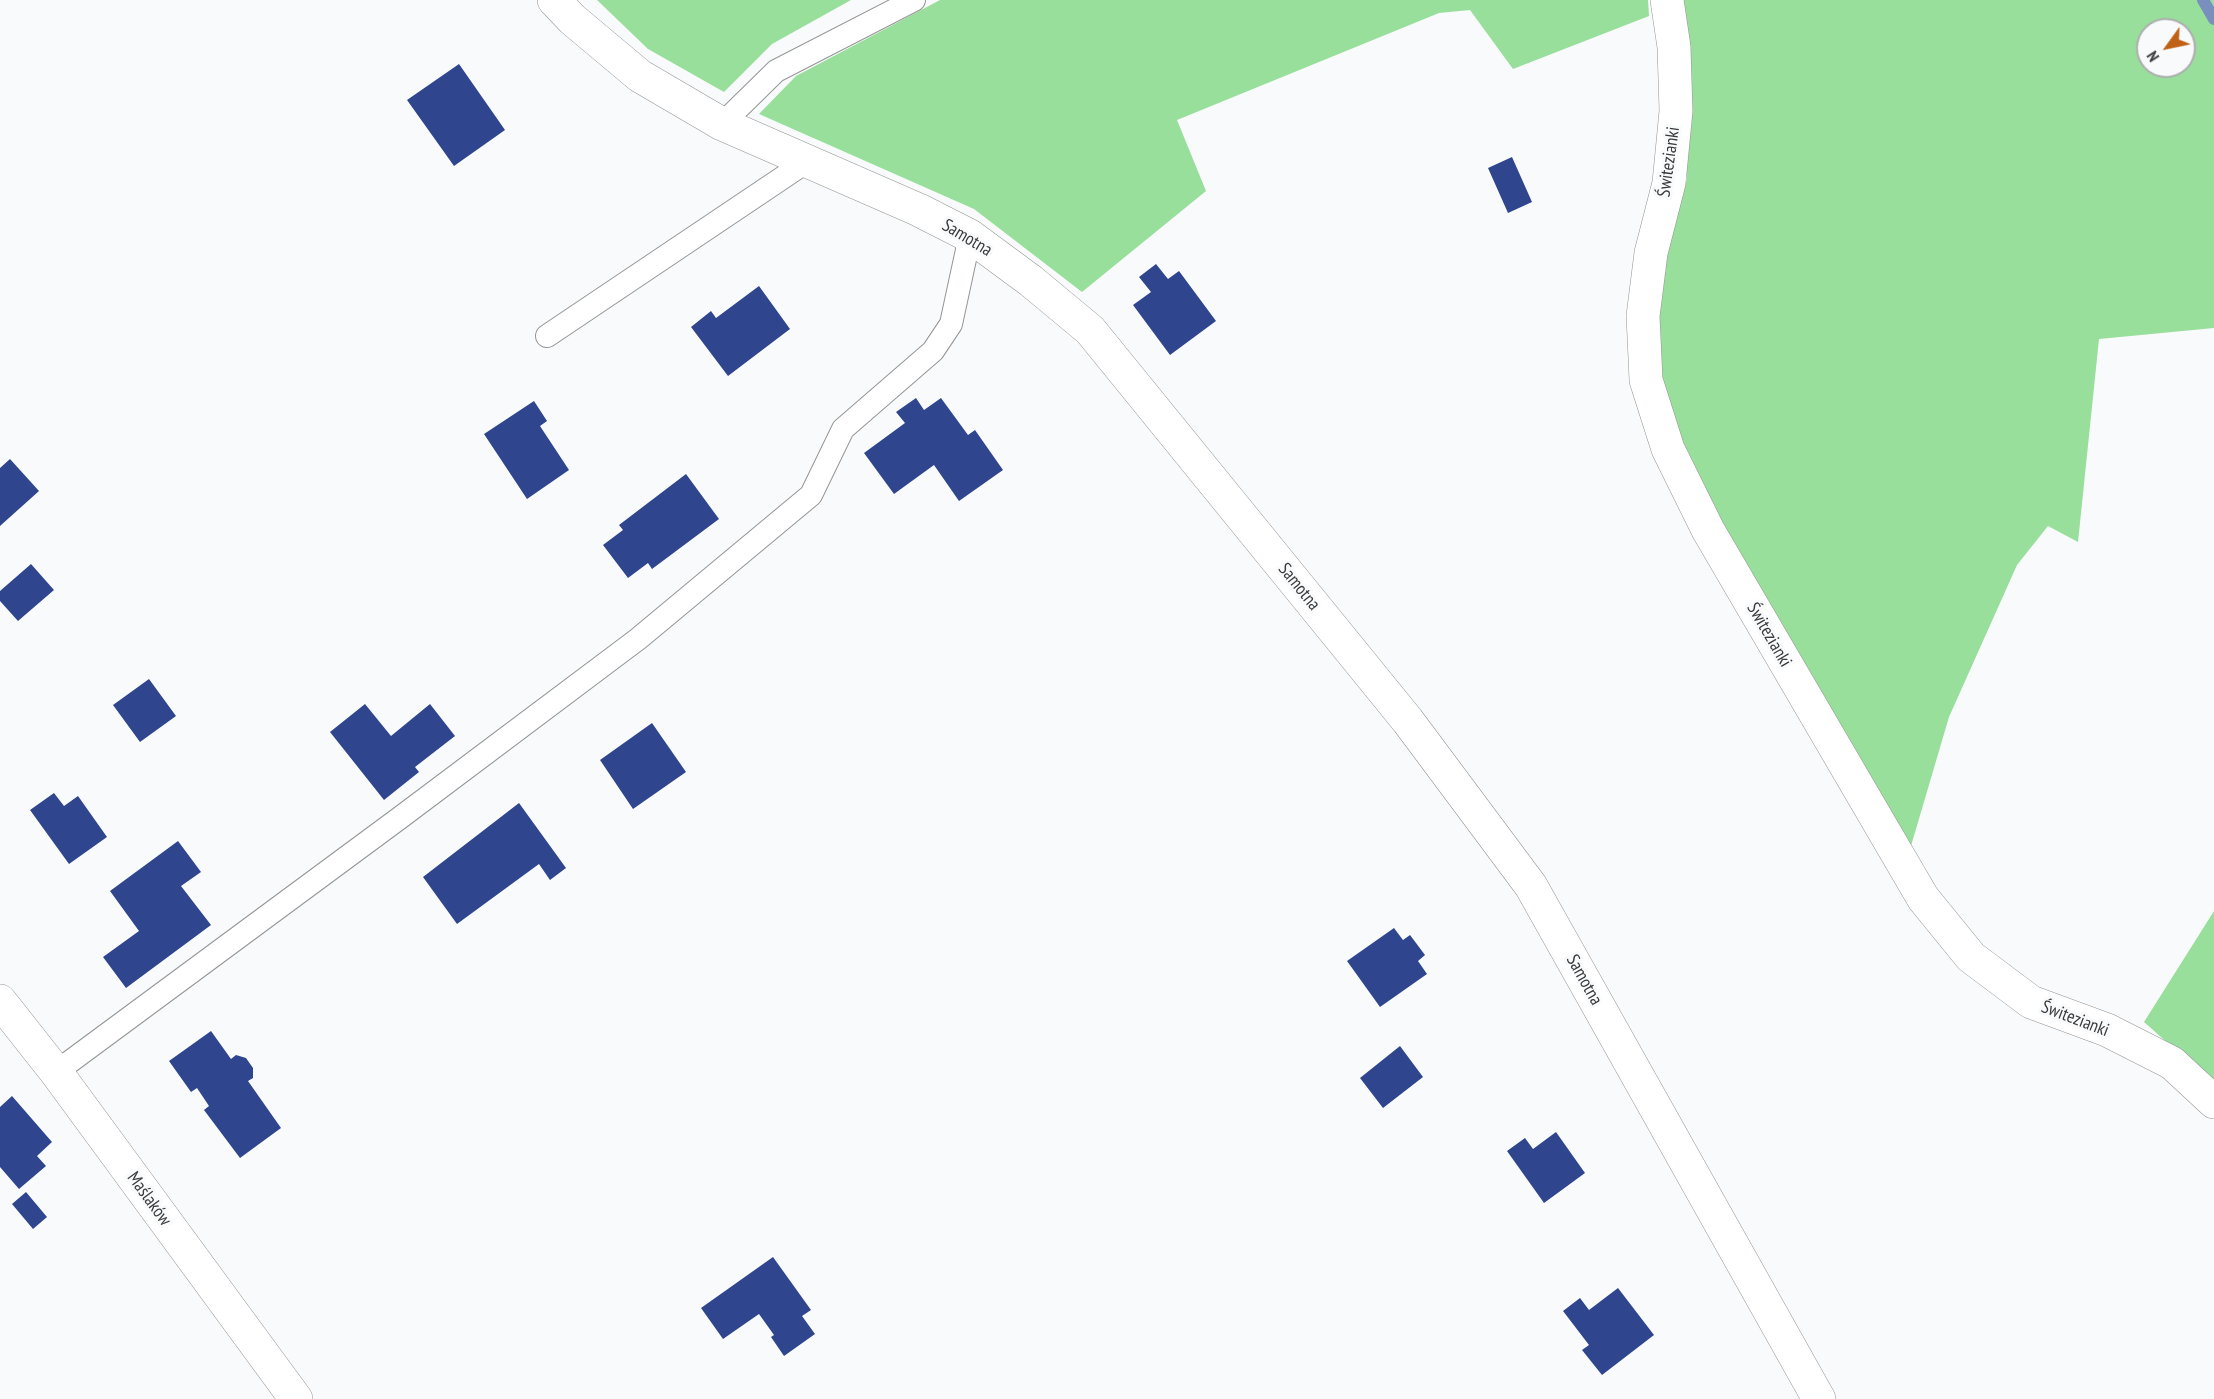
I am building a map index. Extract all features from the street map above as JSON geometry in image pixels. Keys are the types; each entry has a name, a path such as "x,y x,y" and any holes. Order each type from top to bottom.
{"street":[{"name":"Samotna","path":"554,0 572,19 640,76 722,124 919,210 970,236 1031,281 1090,330 1408,721 1531,886 1819,1399"},
{"name":"Świtezianki","path":"1667,0 1674,47 1676,111 1669,183 1651,253 1643,316 1646,380 1668,449 1708,530 1923,898 1971,957 2031,1002 2106,1030 2172,1063 2214,1102"},
{"name":"Maślaków","path":"0,1001 56,1071 296,1399"}],"lane":[{"path":"722,124 776,71 914,0"},
{"path":"547,336 806,162"},
{"path":"56,1071 401,818 638,639 812,495 843,429 933,351 951,324 970,236"}],"green space":[{"path":"597,0 851,0 772,44 724,92 648,49"},
{"path":"940,0 1648,0 1649,16 1513,69 1470,10 1439,13 1177,120 1206,191 1082,292 974,209 759,114 796,76"},
{"path":"1680,0 2214,0 2214,328 2099,339 2078,542 2048,526 2017,565 1949,717 1908,856 1713,524 1655,379 1659,313 1668,249 1687,179 1686,48"},
{"path":"2214,911 2214,1084 2144,1022"}],"building":[{"path":"459,64 505,130 454,166 407,100"},
{"path":"1512,157 1532,202 1508,213 1488,168"},
{"path":"1156,264 1168,279 1179,271 1216,321 1170,355 1133,305 1151,292 1139,277"},
{"path":"759,286 790,329 728,376 691,327 711,311 716,318"},
{"path":"916,398 924,410 941,398 968,435 975,430 1003,470 959,501 934,465 894,494 864,453 905,423 896,412"},
{"path":"534,401 547,421 540,426 569,470 527,499 484,434"},
{"path":"10,459 39,491 0,526 0,468"},
{"path":"686,474 719,519 652,569 648,563 628,578 603,545 623,530 619,525"},
{"path":"31,564 54,590 18,621 0,601 0,591"},
{"path":"149,679 176,716 140,742 113,705"},
{"path":"365,704 391,736 430,704 455,736 415,767 419,772 384,800 330,732"},
{"path":"652,723 686,772 633,809 600,760"},
{"path":"54,793 64,806 78,796 107,837 69,864 30,810"},
{"path":"519,803 566,868 550,880 539,864 457,924 423,877"},
{"path":"178,841 201,872 181,886 211,925 126,988 103,957 139,931 110,891"},
{"path":"1394,928 1403,940 1410,935 1425,955 1418,961 1427,974 1380,1007 1347,961"},
{"path":"211,1031 231,1059 236,1055 246,1058 253,1068 253,1078 248,1081 281,1128 240,1158 204,1110 209,1106 197,1088 191,1092 169,1061"},
{"path":"1400,1046 1423,1077 1383,1108 1360,1078"},
{"path":"12,1096 52,1142 37,1156 46,1166 19,1189 0,1167 0,1107"},
{"path":"1556,1132 1585,1173 1544,1203 1507,1151 1525,1138 1533,1149"},
{"path":"26,1192 47,1217 33,1229 12,1204"},
{"path":"773,1257 811,1310 802,1316 815,1334 784,1356 771,1337 774,1335 759,1314 723,1339 701,1308"},
{"path":"1618,1288 1654,1335 1602,1375 1582,1350 1589,1345 1563,1311 1580,1298 1589,1310"}],"waterway":[{"path":"2203,0 2214,19"}]}
